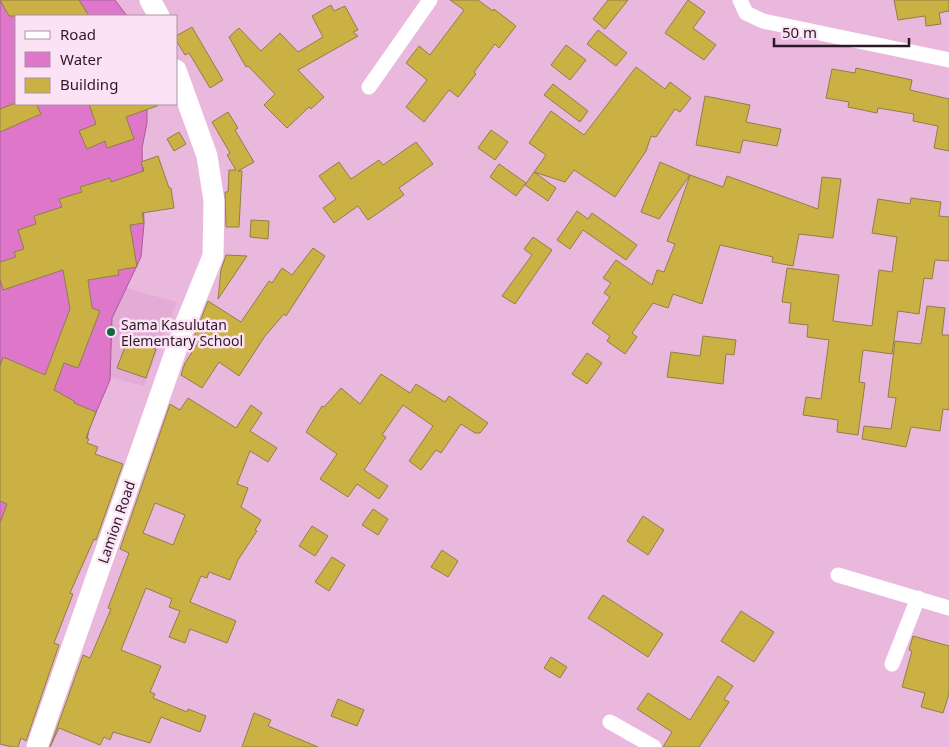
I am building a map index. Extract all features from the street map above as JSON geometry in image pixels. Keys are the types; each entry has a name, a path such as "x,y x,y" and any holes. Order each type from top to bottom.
{"street":[{"path":"150,0 158,15"},
{"path":"369,86 430,0"},
{"path":"740,0 746,13 763,21 949,60"},
{"name":"Lamion Road","path":"37,747 184,330 213,256 214,201 207,156 178,76"},
{"path":"838,574 949,608"},
{"path":"892,664 918,598"},
{"path":"610,722 654,747"}],"shaded area":[{"name":"Sama Kasulutan Elementary School","path":"118,286 177,302 144,386 48,361"}],"water":[{"path":"0,0 115,0 126,15 15,15 15,105 147,105 147,123 142,148 144,224 141,257 112,318 110,380 89,429 71,527 0,702"}],"building":[{"path":"0,0 79,0 88,15 15,15 9,16"},
{"path":"450,0 478,0 493,11 494,9 516,26 499,48 495,44 474,72 476,74 458,97 449,90 424,122 406,107 427,80 406,63 419,46 430,55 464,10"},
{"path":"608,0 628,0 605,29 593,19"},
{"path":"688,0 705,12 693,28 716,45 704,60 665,33"},
{"path":"894,0 949,0 949,11 939,13 941,24 926,26 925,16 898,20"},
{"path":"331,5 334,11 345,6 358,30 353,32 358,36 298,70 324,97 311,109 309,107 287,128 264,105 275,94 248,66 246,67 229,37 239,28 261,51 280,33 298,52 323,37 312,16"},
{"path":"192,27 223,80 210,88 189,53 185,55 178,43 178,35"},
{"path":"598,30 627,53 616,66 587,44"},
{"path":"566,45 586,60 570,80 551,65"},
{"path":"636,67 665,89 670,82 691,98 680,112 675,109 656,137 651,136 646,151 615,197 574,170 565,182 534,172 546,155 529,143 551,111 584,135"},
{"path":"856,68 912,80 910,90 949,99 949,151 934,148 938,126 913,121 914,114 878,108 877,113 848,107 849,102 826,98 832,69 855,73"},
{"path":"553,84 588,111 580,122 544,95"},
{"path":"705,96 750,105 746,122 781,129 777,146 743,140 740,153 696,145"},
{"path":"13,104 36,105 41,114 0,132 0,109"},
{"path":"89,105 157,105 126,117 134,139 107,148 105,141 87,149 79,131 96,124"},
{"path":"228,112 238,128 235,130 254,162 238,171 242,171 239,227 226,227 225,192 228,192 229,170 236,170 227,155 230,153 212,122"},
{"path":"491,130 508,142 495,160 478,148"},
{"path":"179,132 186,144 174,151 167,139"},
{"path":"416,142 433,164 399,188 404,195 368,220 358,206 334,223 323,208 336,199 319,176 339,162 351,179 379,160 383,165"},
{"path":"158,156 169,188 171,188 174,208 142,213 144,223 130,225 137,267 118,270 119,275 88,280 92,308 100,311 78,368 64,363 54,390 74,401 74,403 96,412 86,438 89,439 87,443 98,447 95,454 123,464 96,540 94,539 70,593 73,594 54,643 59,645 26,741 21,738 18,747 0,744 0,523 7,504 0,501 0,366 3,357 45,375 70,309 63,270 3,290 0,279 0,262 16,257 14,252 24,249 18,230 36,224 34,216 62,207 59,199 82,192 80,187 110,178 111,182 144,171 141,162"},
{"path":"660,162 690,175 659,219 641,212"},
{"path":"499,164 526,183 516,196 490,177"},
{"path":"534,172 556,188 548,201 525,185"},
{"path":"690,175 723,187 727,176 818,209 822,177 841,179 833,238 799,234 793,266 772,262 773,257 720,245 702,304 673,294 668,308 653,303 632,333 637,337 625,354 607,341 610,336 592,323 610,297 604,293 611,283 603,278 616,260 652,285 657,270 664,272 675,244 667,241"},
{"path":"911,198 941,202 939,216 949,217 949,261 935,260 932,279 924,278 919,314 898,311 892,354 863,350 859,382 865,383 858,435 837,432 838,420 803,415 806,397 821,399 829,340 807,337 808,325 789,323 791,303 782,302 787,268 839,275 833,321 872,326 879,270 892,272 897,237 872,233 878,199 910,204"},
{"path":"577,211 588,219 592,213 637,245 626,260 583,230 570,249 557,240"},
{"path":"251,220 269,221 268,239 250,237"},
{"path":"533,237 552,250 515,304 502,296 532,255 524,249"},
{"path":"313,248 325,256 286,316 284,314 265,336 239,376 219,362 202,388 181,375 185,363 200,340 194,337 208,301 241,322 269,281 272,283 282,268 292,275"},
{"path":"226,255 247,256 218,299 221,270"},
{"path":"927,306 945,308 942,335 949,335 949,410 943,409 940,431 911,427 906,447 862,439 864,426 891,429 896,398 888,397 895,341 921,344"},
{"path":"703,336 736,340 734,355 726,354 723,384 667,377 671,352 700,356"},
{"path":"128,339 156,349 146,378 117,368"},
{"path":"587,353 602,363 587,384 572,374"},
{"path":"381,374 410,393 416,384 445,402 449,396 488,423 480,433 475,433 461,424 441,453 436,450 421,470 409,461 433,426 403,405 382,435 386,437 364,470 388,486 379,499 357,484 348,497 320,479 337,454 306,432 322,406 324,407 341,388 360,404"},
{"path":"188,398 236,428 251,405 262,413 250,431 277,448 268,462 250,451 237,484 248,488 241,507 261,520 255,530 257,531 238,560 230,580 209,572 207,578 201,576 190,602 236,621 227,643 190,629 185,643 169,637 180,611 169,607 172,599 146,588 121,650 161,666 150,692 155,694 153,698 187,712 188,709 206,716 200,732 161,717 150,743 113,732 110,740 104,737 100,745 59,728 50,747 83,655 90,658 111,609 108,608 129,553 120,549 170,404 180,410","holes":["155,503 185,515 173,545 143,533"]},
{"path":"373,509 388,519 378,535 362,525"},
{"path":"643,516 664,530 648,555 627,541"},
{"path":"312,526 328,536 315,556 299,546"},
{"path":"442,550 458,561 448,577 431,567"},
{"path":"332,557 345,565 329,591 315,582"},
{"path":"603,595 663,634 648,657 588,618"},
{"path":"741,611 774,632 754,662 721,641"},
{"path":"913,636 949,646 949,694 943,713 921,707 925,693 902,687 912,651 909,650"},
{"path":"551,657 567,667 560,678 544,668"},
{"path":"718,676 733,686 724,699 729,702 699,747 663,747 672,732 637,709 648,693 690,720"},
{"path":"338,699 364,710 357,726 331,716"},
{"path":"254,713 271,720 268,726 318,747 242,747"}],"place":[{"name":"Sama Kasulutan Elementary School","path":"111,332"}]}
